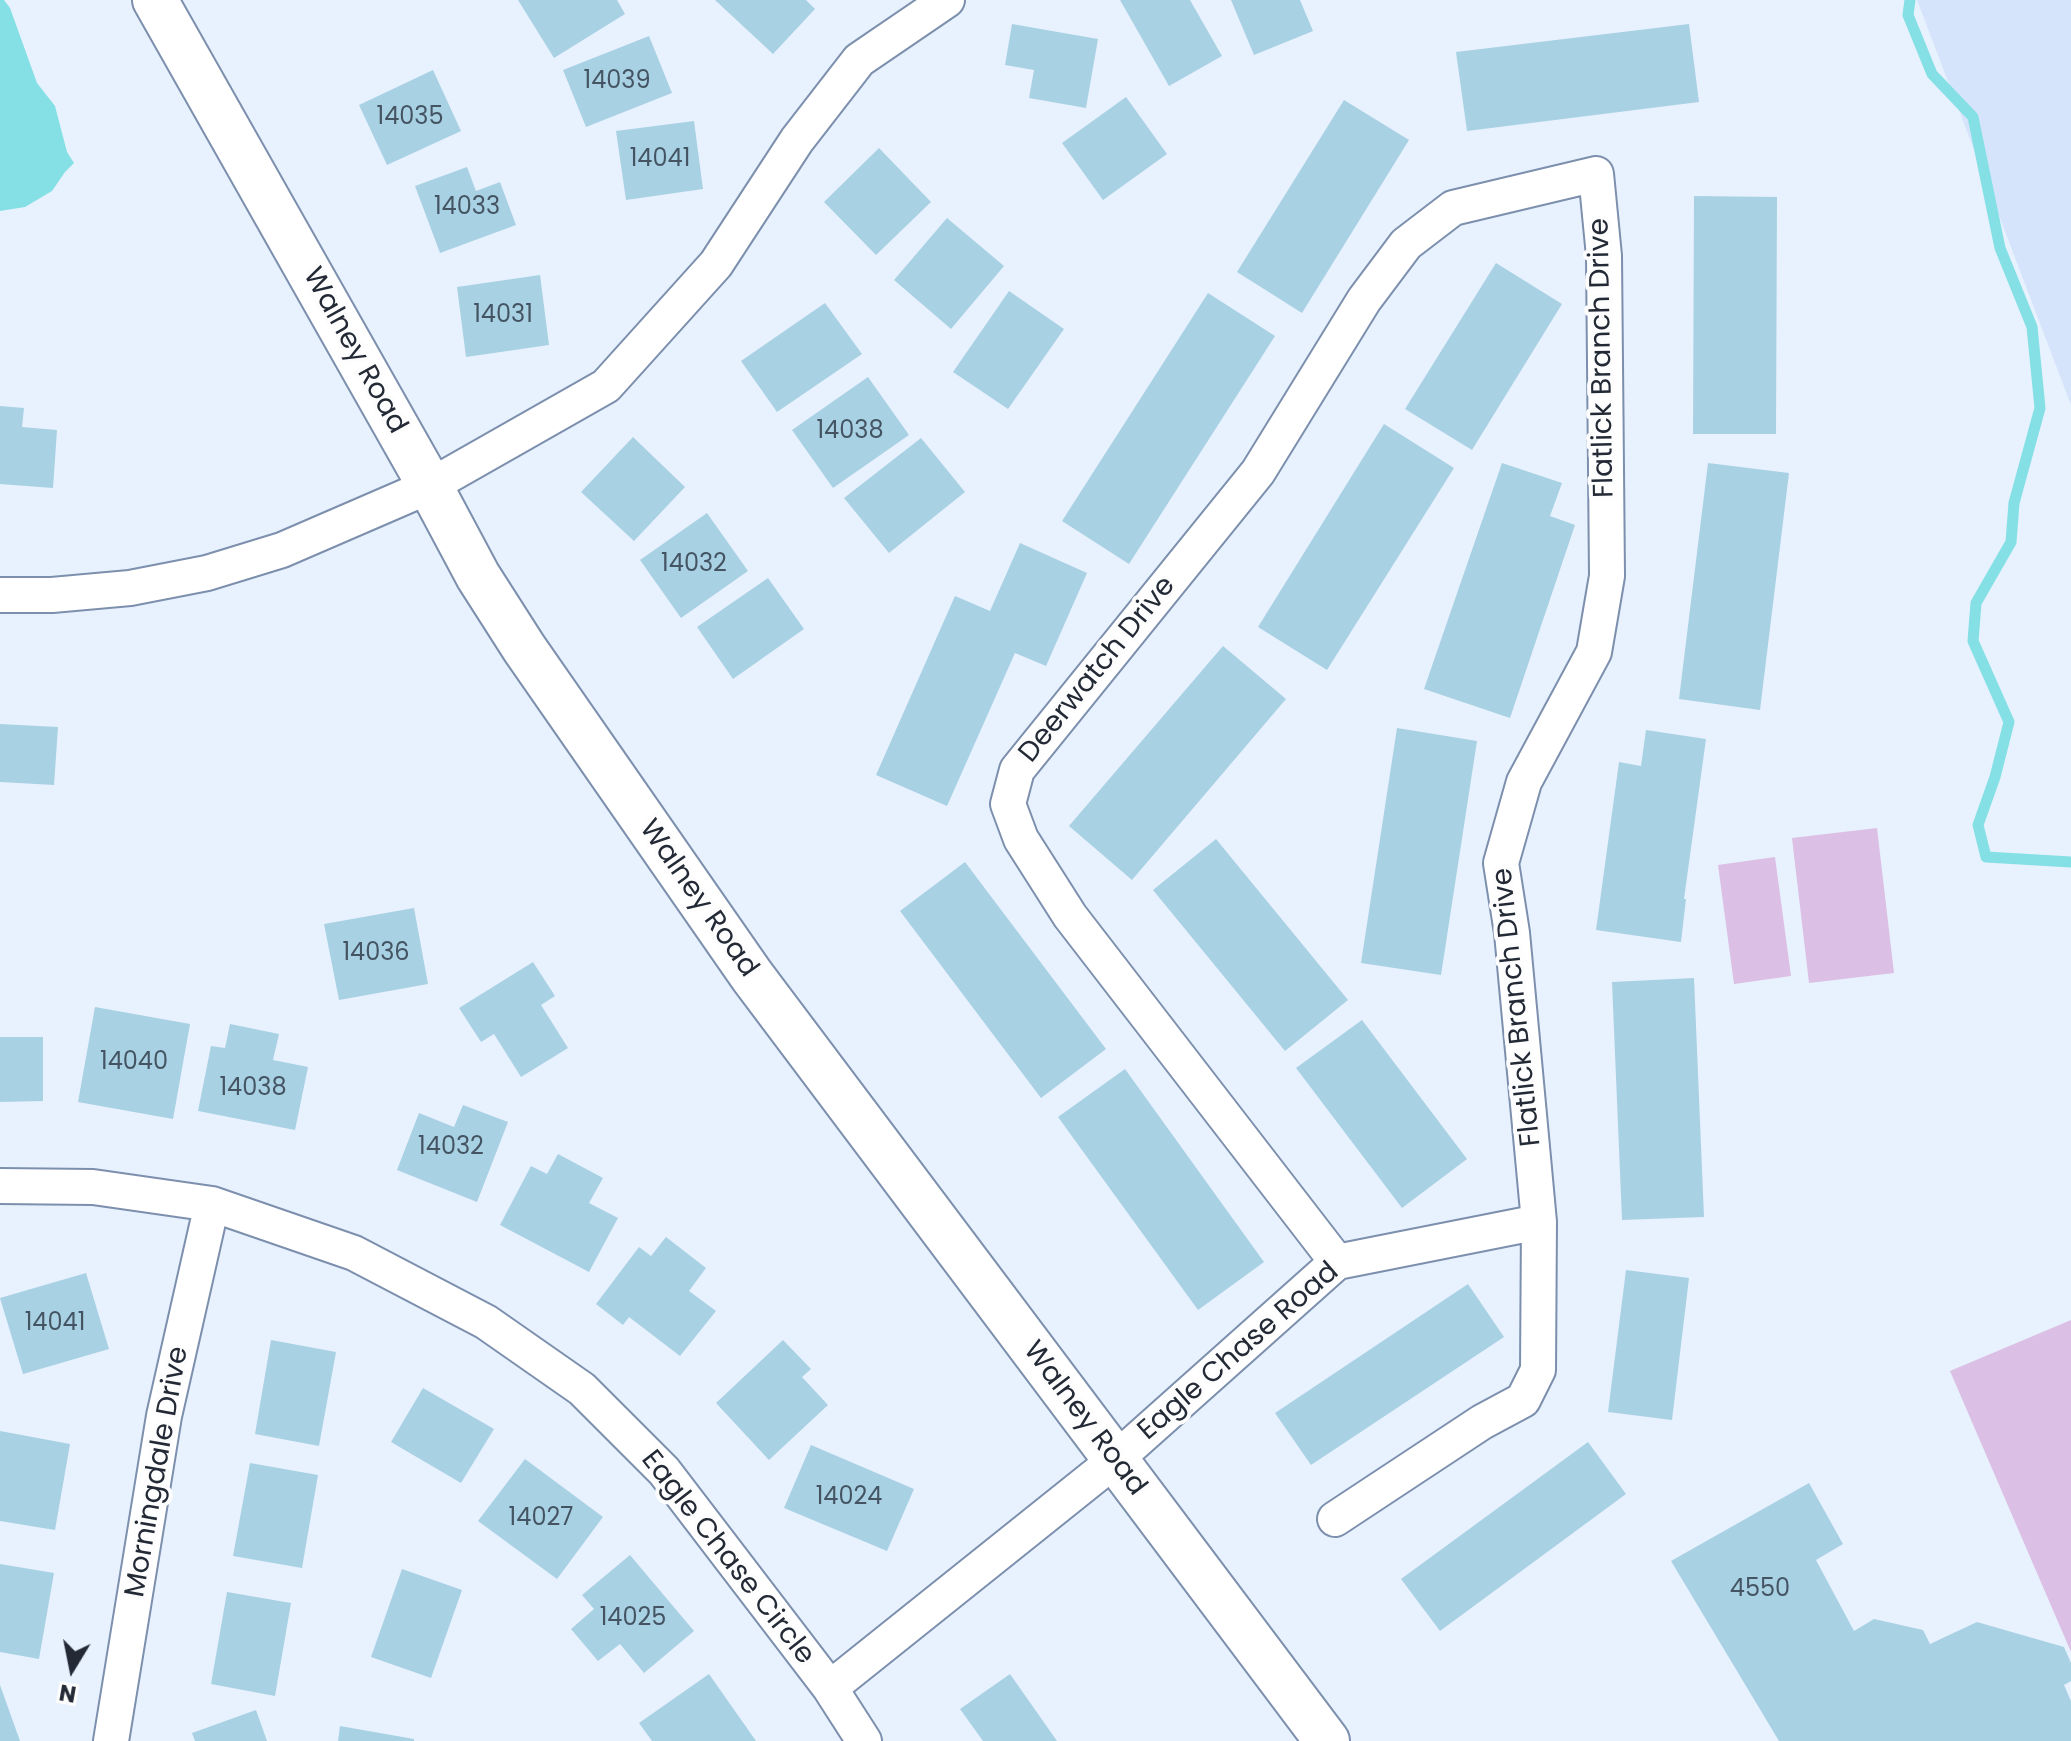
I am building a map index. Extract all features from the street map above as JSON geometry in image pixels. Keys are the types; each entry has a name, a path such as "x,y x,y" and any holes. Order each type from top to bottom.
{"main road":[{"name":"Walney Road","path":"155,0 478,576 524,648 752,976 1327,1741"}],"street":[{"path":"0,595 52,595 130,588 207,573 282,550 430,486 606,386 716,264 797,140 859,60 947,0"},
{"name":"Flatlick Branch Drive","path":"1335,1519 1482,1422 1523,1400 1538,1370 1539,1222 1512,933 1501,863 1524,782 1594,652 1607,576 1604,256 1596,174 1453,208"},
{"name":"Deerwatch Drive","path":"1337,1262 1070,916 1021,839 1008,804 1017,770 1258,472 1364,300 1406,244 1453,208"},
{"name":"Eagle Chase Circle","path":"0,1186 93,1187 212,1204 354,1253 486,1322 582,1389 664,1471 830,1688 864,1741"},
{"name":"Morningdale Drive","path":"111,1741 164,1416 212,1204"},
{"name":"Eagle Chase Road","path":"830,1688 1115,1460 1337,1262 1539,1222"}],"shaded area":[{"path":"1917,0 2071,0 2071,405"},
{"path":"1877,828 1894,973 1809,983 1792,838"},
{"path":"1775,857 1791,976 1734,984 1718,865"},
{"path":"2071,1320 2071,1652 1950,1371"}],"water":[{"path":"0,0 4,0 10,8 37,83 55,106 67,152 74,163 52,191 25,207 0,211"}],"building":[{"path":"518,0 617,0 625,14 554,58"},
{"path":"715,0 806,0 815,9 773,54"},
{"path":"1120,0 1190,0 1222,56 1169,86"},
{"path":"1231,0 1300,0 1313,31 1254,55"},
{"path":"1012,24 1098,39 1086,108 1029,98 1034,70 1005,65"},
{"path":"1689,24 1699,102 1467,131 1456,52"},
{"path":"649,36 672,93 586,127 563,70"},
{"path":"433,70 461,131 387,165 359,105"},
{"path":"1126,97 1167,154 1103,200 1062,143"},
{"path":"1344,100 1409,140 1302,313 1237,272"},
{"path":"694,121 703,189 626,200 616,131"},
{"path":"879,148 931,202 876,255 824,202"},
{"path":"467,167 476,191 500,182 516,225 440,253 415,186"},
{"path":"1694,196 1777,197 1776,434 1693,434"},
{"path":"947,218 1004,266 951,329 894,280"},
{"path":"1496,263 1562,304 1472,450 1405,409"},
{"path":"540,275 549,345 466,357 457,287"},
{"path":"1009,291 1064,329 1008,409 953,372"},
{"path":"1208,293 1275,336 1129,564 1062,521"},
{"path":"825,303 862,354 777,412 741,361"},
{"path":"868,377 909,435 833,488 792,430"},
{"path":"0,406 24,408 22,427 57,430 53,488 0,484"},
{"path":"1384,424 1454,468 1327,670 1258,627"},
{"path":"633,437 685,487 634,541 581,492"},
{"path":"921,438 965,492 889,553 844,498"},
{"path":"1502,463 1562,483 1550,516 1575,525 1510,718 1424,689"},
{"path":"1708,463 1789,473 1760,710 1679,699"},
{"path":"707,513 748,571 681,618 640,560"},
{"path":"1020,543 1087,573 1046,666 1015,653 947,806 876,775 955,596 990,611"},
{"path":"768,578 804,629 733,679 697,627"},
{"path":"1223,646 1286,699 1132,880 1069,826"},
{"path":"0,724 58,727 54,785 0,782"},
{"path":"1397,728 1477,741 1441,975 1361,963"},
{"path":"1646,730 1706,739 1681,942 1596,930 1619,762 1641,766"},
{"path":"1216,839 1348,1000 1285,1051 1153,890"},
{"path":"965,862 1106,1049 1041,1098 900,911"},
{"path":"414,908 428,984 339,1000 324,924"},
{"path":"533,962 555,996 541,1005 568,1048 521,1077 494,1034 481,1042 459,1008"},
{"path":"1694,978 1704,1217 1622,1220 1612,982"},
{"path":"95,1007 190,1024 173,1119 78,1102"},
{"path":"1362,1020 1467,1159 1402,1208 1296,1068"},
{"path":"230,1024 279,1034 273,1060 308,1067 295,1130 198,1111 211,1046 225,1048"},
{"path":"0,1037 43,1037 43,1101 0,1102"},
{"path":"1125,1069 1264,1262 1198,1310 1058,1117"},
{"path":"463,1105 508,1122 477,1202 397,1170 419,1113 454,1127"},
{"path":"558,1154 603,1178 589,1203 618,1218 589,1272 500,1225 531,1166 547,1174"},
{"path":"666,1237 706,1268 689,1291 716,1311 680,1356 629,1317 623,1325 596,1304 639,1247 651,1256"},
{"path":"1626,1270 1689,1278 1672,1420 1608,1412"},
{"path":"86,1273 109,1349 23,1374 0,1298"},
{"path":"1468,1284 1504,1337 1311,1465 1275,1413"},
{"path":"271,1340 336,1352 319,1446 255,1434"},
{"path":"783,1340 811,1369 802,1377 828,1405 769,1460 716,1403"},
{"path":"423,1388 494,1429 461,1483 391,1442"},
{"path":"0,1431 70,1444 55,1530 0,1521"},
{"path":"1588,1442 1626,1494 1440,1631 1401,1579"},
{"path":"811,1445 914,1489 887,1551 784,1508"},
{"path":"525,1459 603,1517 557,1579 478,1521"},
{"path":"250,1463 318,1475 302,1568 233,1556"},
{"path":"1809,1483 1843,1544 1816,1560 1854,1631 1874,1619 1923,1630 1930,1644 1977,1622 2064,1647 2071,1663 2071,1681 2064,1685 2071,1701 2071,1741 1779,1741 1671,1561"},
{"path":"630,1555 694,1631 644,1673 620,1644 598,1661 571,1629 594,1609 582,1595"},
{"path":"0,1564 54,1573 39,1659 0,1652"},
{"path":"402,1569 462,1590 431,1678 371,1657"},
{"path":"227,1592 291,1603 275,1696 211,1684"},
{"path":"709,1674 756,1741 652,1741 639,1723"},
{"path":"1010,1674 1057,1741 983,1741 960,1709"},
{"path":"0,1685 20,1741 0,1741"},
{"path":"256,1710 267,1741 195,1741 192,1733"},
{"path":"340,1726 414,1739 414,1741 338,1741"}],"waterway":[{"path":"1910,0 1908,15 1932,74 1973,117 2000,248 2032,327 2040,408 2014,503 2011,542 1976,603 1973,641 2009,722 1995,777 1978,825 1986,857 2071,862"}]}
